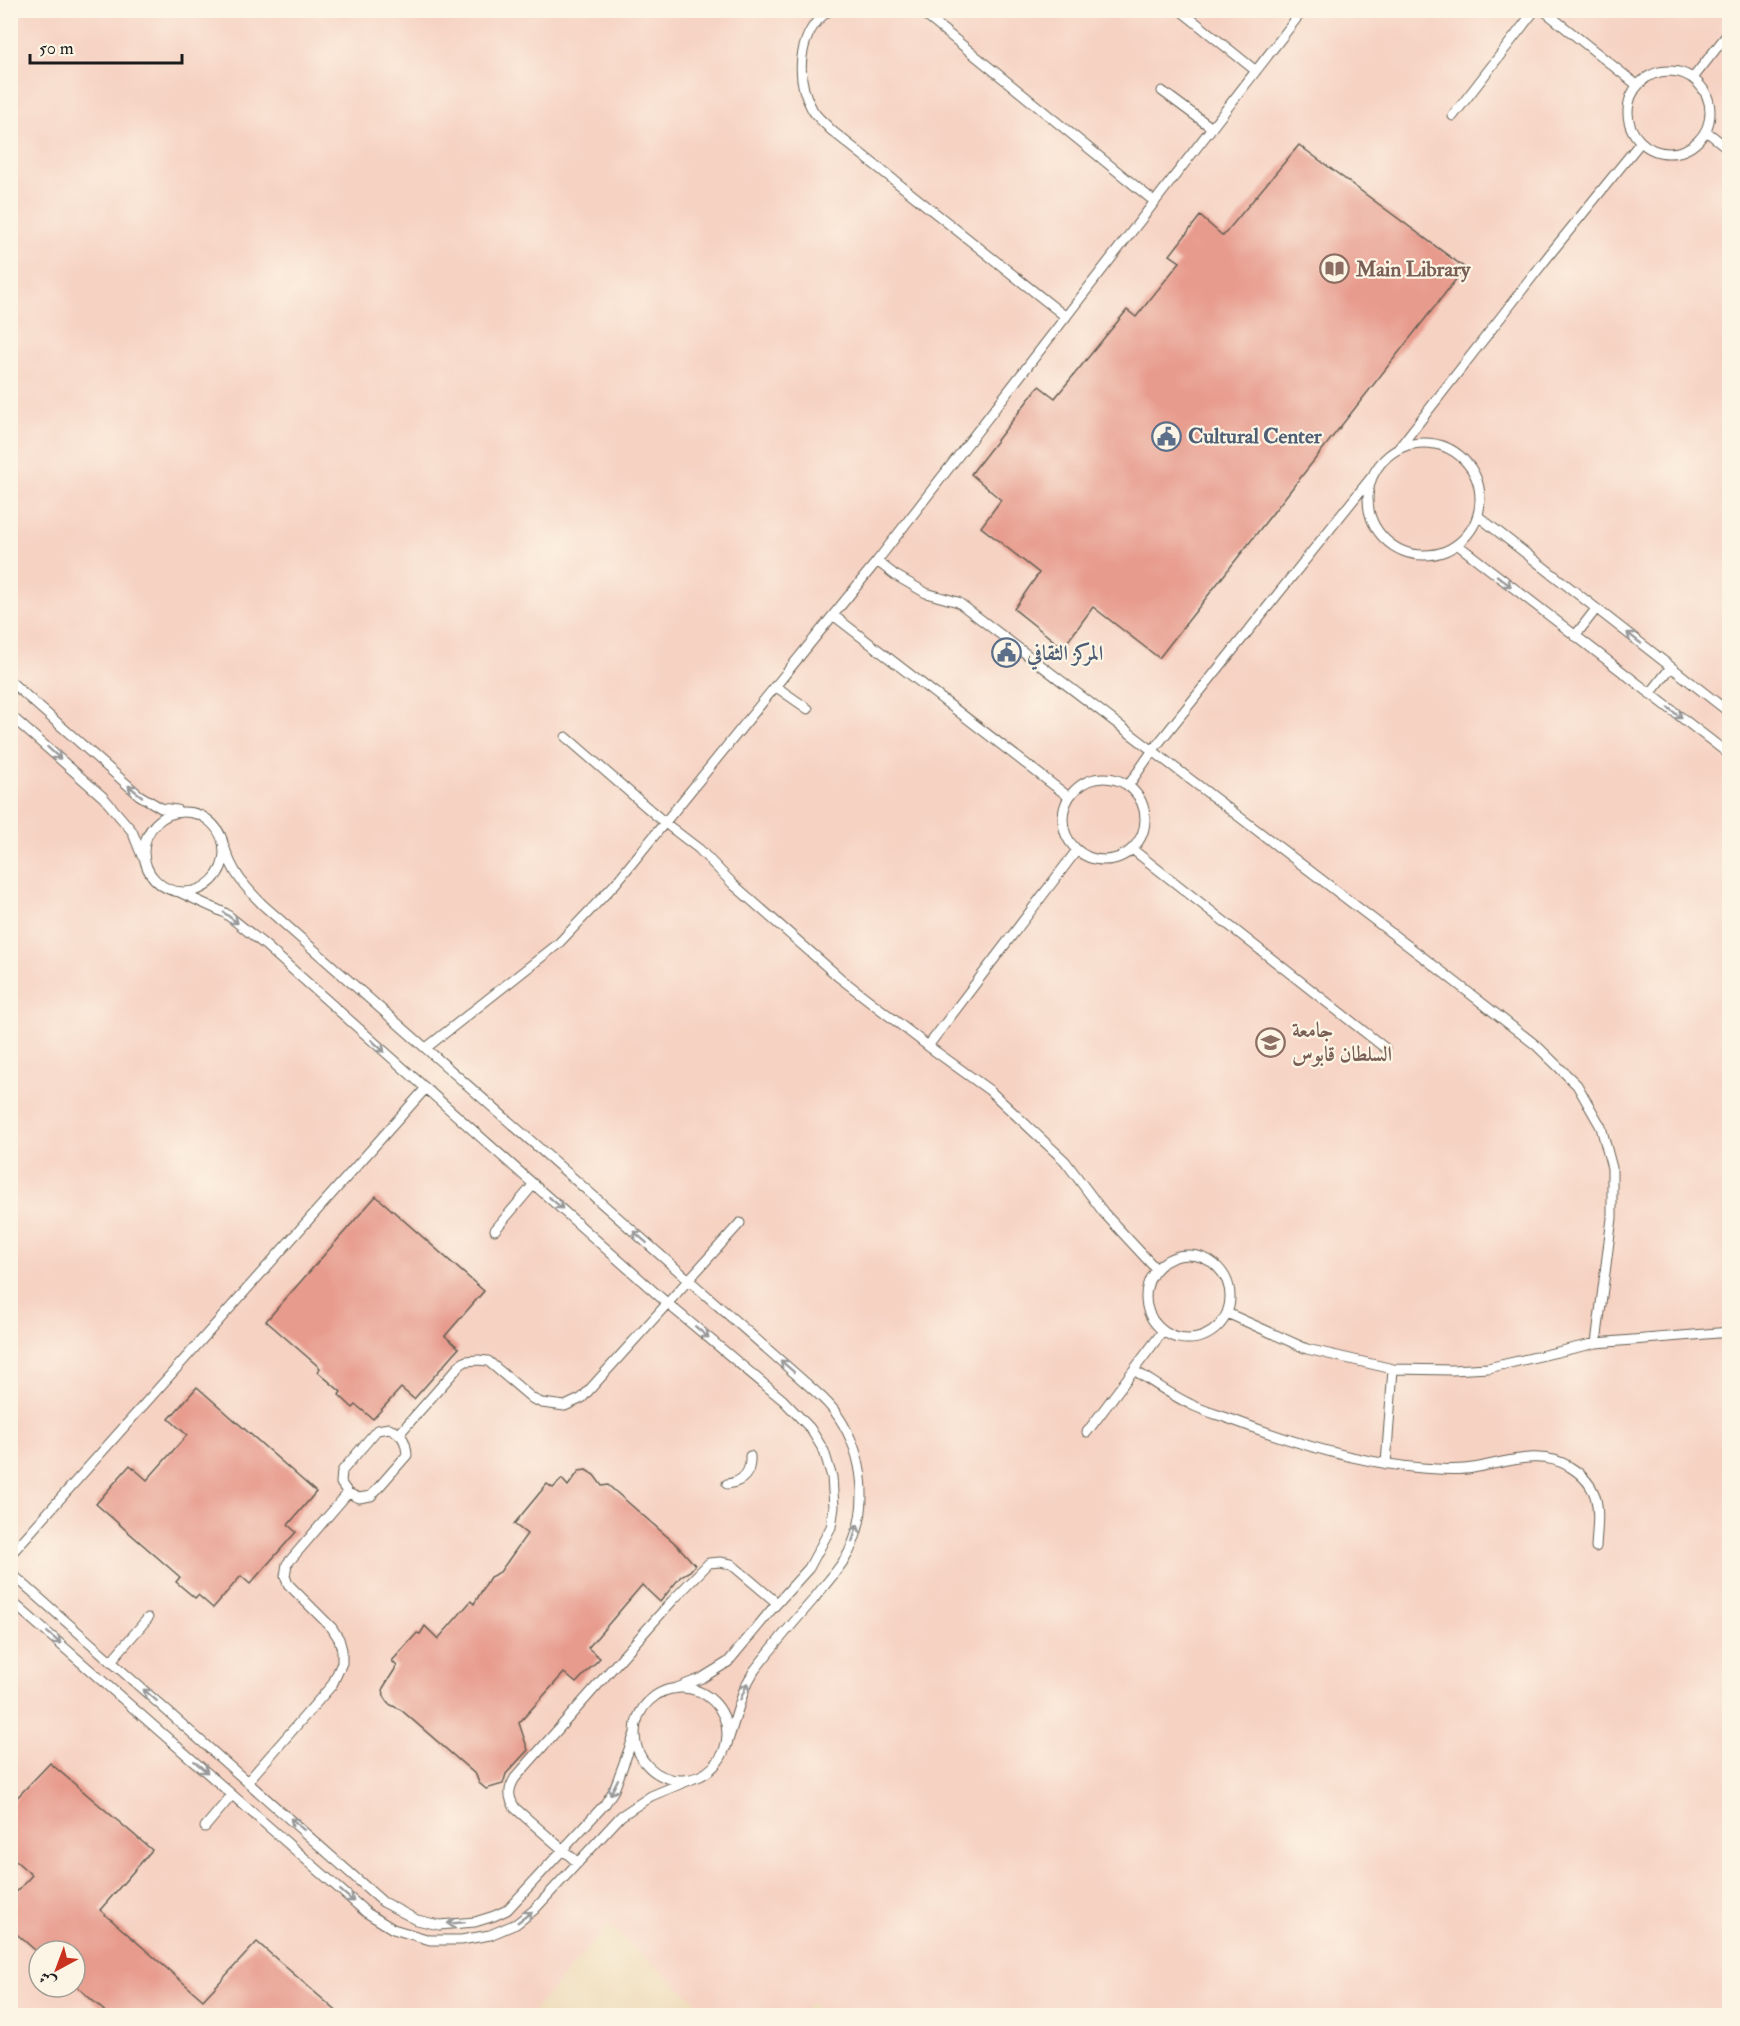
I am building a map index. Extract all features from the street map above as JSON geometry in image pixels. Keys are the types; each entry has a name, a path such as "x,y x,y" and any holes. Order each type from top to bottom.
{"lane":[{"path":"830,10 808,36 801,61 802,87 813,111 831,130 1066,317"},
{"path":"1180,10 1256,71"},
{"path":"426,1048 558,944 615,884 877,561 1303,10"},
{"path":"1453,116 1535,10"},
{"path":"1543,10 1637,85"},
{"path":"921,11 1155,202"},
{"path":"1692,78 1730,31"},
{"path":"1663,70 1678,71 1692,78 1703,87 1709,100 1711,114 1701,140 1687,150 1671,154 1654,152 1640,143 1631,130 1627,114 1629,99 1637,85 1648,75 1663,70"},
{"path":"1162,91 1212,128"},
{"path":"1706,131 1730,150"},
{"path":"1128,786 1153,750 1383,460 1399,448 1640,143"},
{"path":"1374,474 1368,492 1370,512 1377,530 1391,544 1408,552 1428,555 1458,545 1472,529 1478,516 1481,497 1477,478 1467,462 1453,450 1435,444 1417,443 1399,448"},
{"path":"1478,516 1730,713"},
{"path":"1458,545 1730,755"},
{"path":"877,561 895,575 926,593 958,602 1537,1046 1577,1085 1601,1127 1612,1168 1612,1218 1596,1343"},
{"path":"1575,636 1596,609"},
{"path":"833,615 1069,797"},
{"path":"1650,694 1671,668"},
{"path":"10,681 139,795 161,808 201,815 212,822 220,833 237,877 263,905 816,1392 837,1414 851,1437 858,1458 862,1484 861,1510 849,1552 836,1572 754,1671 745,1687 720,1760 710,1771 651,1796 621,1816 534,1910 516,1924 490,1935 461,1940 430,1940 393,1929 368,1913 10,1600"},
{"path":"775,686 808,709"},
{"path":"10,715 103,797 132,831 150,874 159,884 225,913 273,952 668,1304 783,1400 810,1428 824,1451 832,1477 834,1507 831,1527 809,1568 728,1662 702,1678 659,1694 647,1704 638,1717 635,1733 614,1790 605,1804 507,1910 475,1922 439,1925 417,1920 383,1902 10,1572"},
{"path":"566,737 665,823 699,849 734,885 840,978 989,1090 1065,1161 1104,1213 1156,1269"},
{"path":"1095,779 1112,779 1128,786 1138,796 1144,809 1145,824 1132,849 1122,856 1099,860 1077,850 1068,839 1063,825 1063,811 1069,797 1080,786 1095,779"},
{"path":"145,862 143,849 153,825 163,817 175,812 188,812"},
{"path":"179,892 198,890 210,883 219,873 224,860 224,846"},
{"path":"1132,849 1384,1048"},
{"path":"928,1046 1077,850"},
{"path":"10,1555 426,1088"},
{"path":"495,1230 534,1184"},
{"path":"400,1433 466,1361 488,1361 533,1399 542,1403 565,1406 582,1398 740,1223"},
{"path":"1182,1254 1197,1255 1211,1261 1222,1271 1229,1284 1230,1299 1227,1313 1219,1326 1207,1335 1192,1339 1177,1338 1164,1331 1153,1321 1147,1308 1146,1294 1149,1280 1156,1269 1168,1259 1182,1254"},
{"path":"1227,1313 1307,1349 1393,1369 1488,1368 1596,1343 1730,1332"},
{"path":"1087,1432 1164,1331"},
{"path":"1386,1464 1393,1369"},
{"path":"1135,1371 1190,1404 1278,1437 1386,1464 1470,1469 1538,1457 1568,1465 1584,1477 1596,1495 1598,1520 1596,1547"},
{"path":"389,1428 400,1433 406,1443 406,1455 385,1480 371,1496 359,1498 348,1494 341,1483 342,1471 363,1446 377,1430 389,1428"},
{"path":"727,1484 745,1476 750,1464 750,1456"},
{"path":"248,1781 332,1685 342,1663 339,1639 332,1628 288,1584 285,1576 287,1564 348,1494"},
{"path":"578,1863 515,1808 509,1798 509,1791 515,1778 672,1601 709,1563 731,1564 777,1603"},
{"path":"111,1661 148,1618"},
{"path":"674,1689 690,1689 705,1695 717,1706 726,1725 726,1747"},
{"path":"635,1733 638,1749 645,1763 656,1772 669,1779 683,1780 697,1777"},
{"path":"205,1827 232,1795"}],"shaded area":[{"name":"جامعة السلطان قابوس","path":"11,11 1729,11 1729,2015 822,2016 811,2002 798,2015 712,2015 608,1926 530,2015 11,2016"}],"building":[{"name":"Cultural Center","path":"1299,145 1465,268 1159,658 1093,607 1063,648 1014,609 1039,573 981,527 1001,500 971,474 1039,386 1055,398 1127,310 1136,317 1180,262 1170,255 1200,216 1223,236"},
{"path":"376,1196 484,1291 445,1336 459,1348 414,1399 401,1388 373,1419 356,1405 353,1408 339,1395 341,1392 318,1372 320,1368 266,1321"},
{"path":"197,1387 316,1492 288,1525 296,1532 250,1584 241,1576 213,1608 198,1595 195,1598 176,1582 180,1577 96,1504 130,1465 147,1480 187,1435 169,1419"},
{"path":"586,1470 594,1475 602,1486 608,1485 677,1545 695,1565 681,1576 660,1602 642,1585 588,1648 600,1658 576,1683 564,1673 519,1723 528,1750 506,1774 503,1784 486,1789 479,1783 476,1775 401,1710 389,1704 384,1696 383,1688 397,1666 392,1661 417,1633 420,1634 425,1626 438,1639 471,1601 474,1604 490,1577 500,1572 527,1534 514,1524 547,1484 553,1488 562,1479 568,1486 579,1471"},
{"path":"50,1763 152,1850 100,1910 203,2000 257,1942 342,2016 110,2016 87,1996 87,1939 27,1939 27,1943 10,1928 10,1899 32,1875 10,1856 10,1805"}],"place":[{"name":"Main Library","path":"1335,269"},
{"name":"Cultural Center","path":"1167,436"},
{"name":"المركز الثقافي","path":"1006,653"},
{"name":"جامعة السلطان قابوس","path":"1271,1042"}]}
